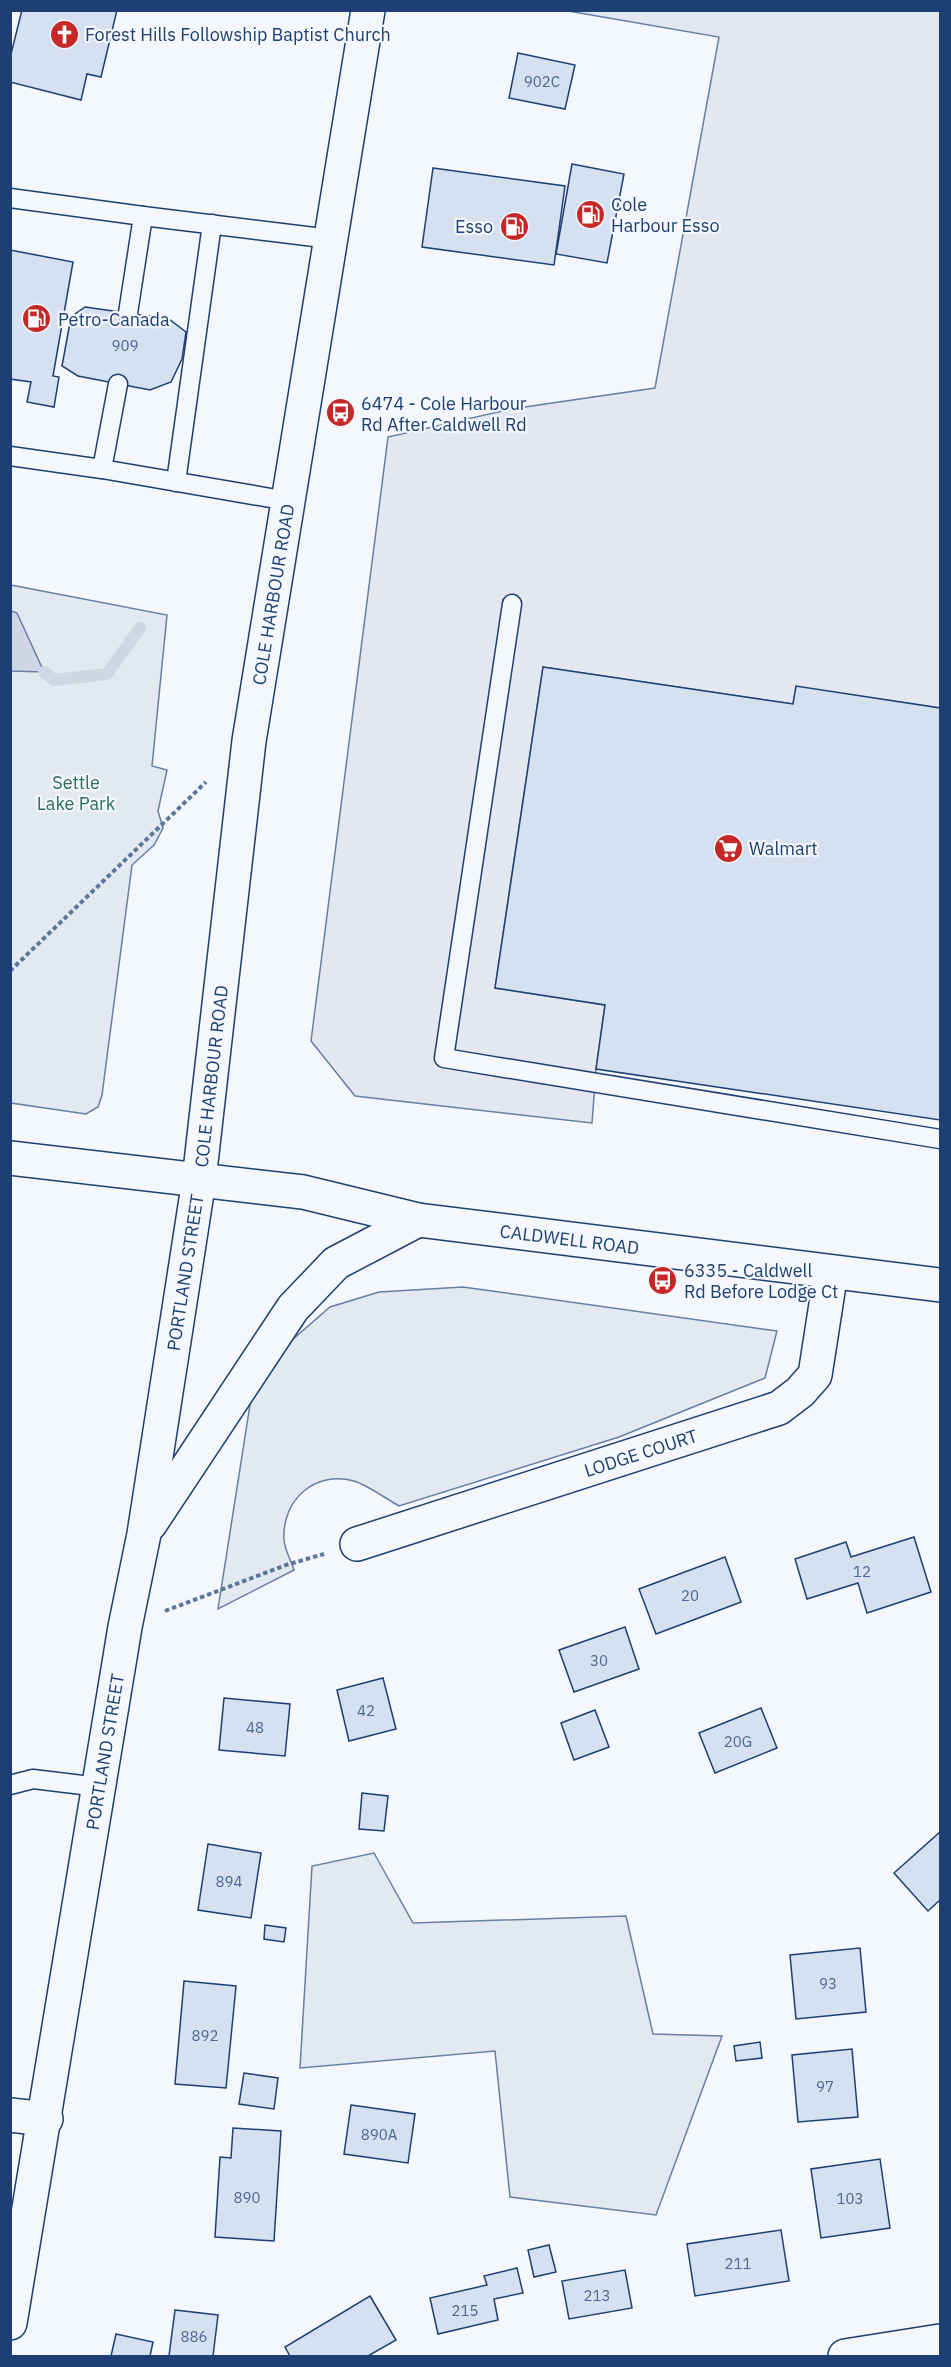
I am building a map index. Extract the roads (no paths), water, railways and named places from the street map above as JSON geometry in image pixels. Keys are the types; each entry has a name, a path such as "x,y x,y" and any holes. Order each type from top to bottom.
{"main road":[{"name":"COLE HARBOUR ROAD","path":"200,1180 249,741 357,65 368,10"},
{"name":"CALDWELL ROAD","path":"10,1158 303,1192 418,1220 940,1285"},
{"name":"PORTLAND STREET","path":"10,2323 46,2119 125,1626 144,1533 200,1180"},
{"path":"144,1533 292,1308 336,1263 418,1220"},
{"name":"LODGE COURT","path":"357,1544 779,1408 800,1392 815,1375 831,1272"},
{"path":"10,2115 46,2119"},
{"path":"845,2356 940,2341"}],"lane":[{"path":"10,198 331,239"},
{"path":"128,313 143,216"},
{"path":"176,482 212,225"},
{"path":"102,469 118,384"},
{"path":"10,456 102,469 288,501"},
{"path":"512,603 444,1058 940,1139"},
{"path":"10,1785 33,1779 99,1788"}],"waterway":[{"path":"44,672 54,680 107,674 140,628"}],"place":[{"name":"Forest Hills Followship Baptist Church","path":"64,34"},
{"name":"Cole Harbour Esso","path":"590,214"},
{"name":"Esso","path":"514,226"},
{"name":"Petro-Canada","path":"37,319"},
{"name":"6474 - Cole Harbour Rd After Caldwell Rd","path":"340,413"},
{"name":"Walmart","path":"728,848"},
{"name":"6335 - Caldwell Rd Before Lodge Ct","path":"663,1280"}],"park label":[{"name":"Settle Lake Park","path":"76,792"}]}
